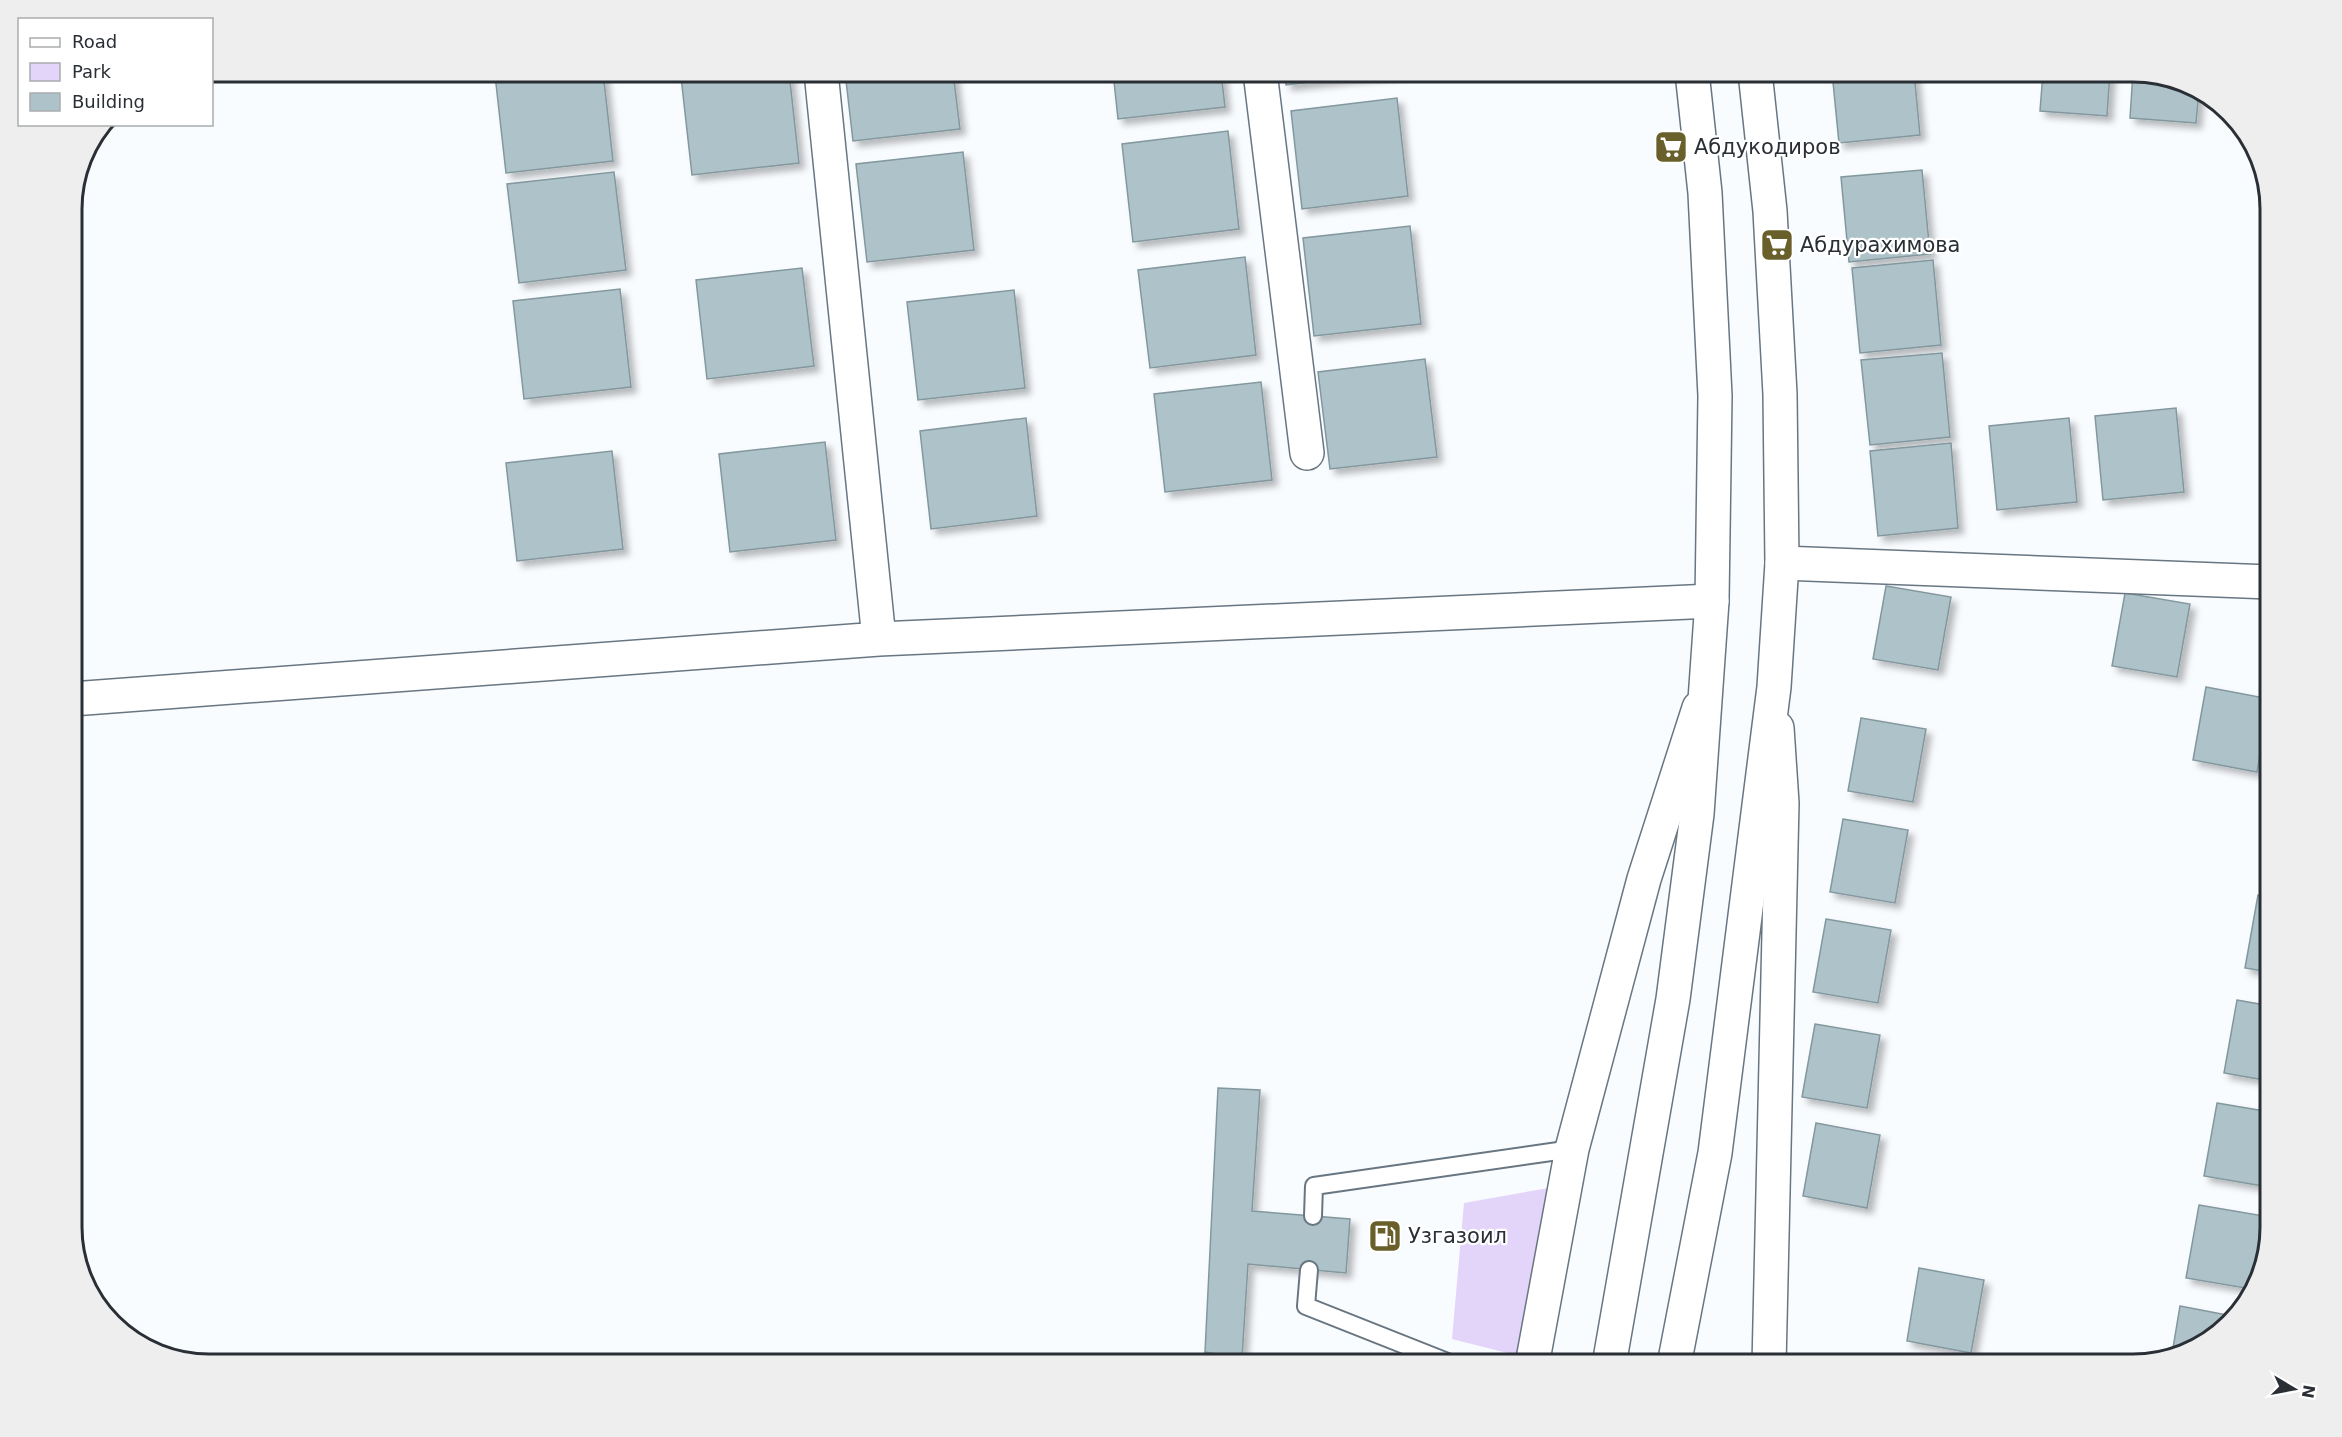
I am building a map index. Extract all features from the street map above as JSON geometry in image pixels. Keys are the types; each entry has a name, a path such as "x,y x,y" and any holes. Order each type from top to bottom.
{"street":[{"path":"1261,82 1307,453"},
{"path":"1611,1354 1673,999 1697,814 1707,683 1712,601 1714,396 1705,193 1693,82"},
{"path":"1676,1354 1715,1153 1774,687 1782,563 1780,394 1773,257 1756,82"},
{"path":"822,83 879,639"},
{"path":"1782,563 2259,582"},
{"path":"83,698 879,639 1712,601"},
{"path":"1534,1354 1572,1149 1644,879 1707,683"},
{"path":"1769,1354 1782,803 1774,687"}],"lane":[{"path":"1313,1216 1314,1186 1572,1149"},
{"path":"1308,1270 1306,1306 1427,1354"}],"green space":[{"path":"1571,1184 1548,1354 1511,1354 1452,1339 1464,1203"}],"building":[{"path":"1222,82 1225,107 1118,119 1114,83"},
{"path":"1286,82 1309,82 1286,85"},
{"path":"1833,82 1915,82 1920,135 1839,143"},
{"path":"2042,82 2109,82 2107,116 2040,111"},
{"path":"2132,82 2165,87 2198,101 2196,123 2130,118"},
{"path":"496,83 604,83 613,161 506,173"},
{"path":"682,83 790,83 799,163 692,175"},
{"path":"846,83 954,83 960,129 853,141"},
{"path":"1397,98 1408,196 1302,209 1291,111"},
{"path":"1228,131 1239,229 1133,242 1122,144"},
{"path":"963,152 974,250 867,262 856,164"},
{"path":"1922,170 1930,254 1849,262 1841,177"},
{"path":"614,172 626,270 519,283 507,184"},
{"path":"1410,226 1421,324 1314,336 1303,238"},
{"path":"1245,257 1256,355 1150,368 1138,270"},
{"path":"1933,260 1941,345 1860,353 1852,268"},
{"path":"802,268 814,366 707,379 696,280"},
{"path":"620,289 631,387 524,399 513,301"},
{"path":"1014,290 1025,388 918,400 907,302"},
{"path":"1942,353 1950,437 1870,445 1861,360"},
{"path":"1425,359 1437,457 1330,469 1318,372"},
{"path":"1261,382 1272,480 1165,492 1154,394"},
{"path":"2176,408 2184,492 2103,500 2095,416"},
{"path":"1026,418 1037,516 931,529 920,431"},
{"path":"2069,418 2077,502 1997,510 1989,426"},
{"path":"825,442 836,540 730,552 719,454"},
{"path":"1951,443 1958,528 1878,536 1870,451"},
{"path":"612,451 623,549 517,561 506,463"},
{"path":"1886,586 1951,597 1938,670 1873,659"},
{"path":"2125,593 2190,604 2177,677 2112,666"},
{"path":"2206,687 2259,697 2260,758 2257,772 2193,760"},
{"path":"1861,718 1926,729 1913,802 1848,791"},
{"path":"1843,819 1908,830 1895,903 1830,892"},
{"path":"2258,895 2260,970 2245,968"},
{"path":"1826,919 1891,930 1878,1003 1813,992"},
{"path":"2237,1000 2260,1004 2260,1079 2224,1073"},
{"path":"1815,1024 1880,1035 1867,1108 1802,1097"},
{"path":"1218,1088 1260,1090 1252,1211 1350,1219 1346,1273 1248,1264 1242,1354 1205,1352"},
{"path":"2217,1103 2260,1110 2260,1185 2204,1176"},
{"path":"1816,1123 1880,1135 1867,1208 1803,1196"},
{"path":"2199,1205 2260,1215 2255,1260 2244,1288 2186,1278"},
{"path":"1919,1268 1984,1280 1971,1353 1907,1341"},
{"path":"2180,1306 2224,1315 2210,1328 2173,1347"}],"place":[{"name":"Абдукодиров","path":"1671,147"},
{"name":"Абдурахимова","path":"1777,245"},
{"name":"Узгазоил","path":"1385,1236"}]}
